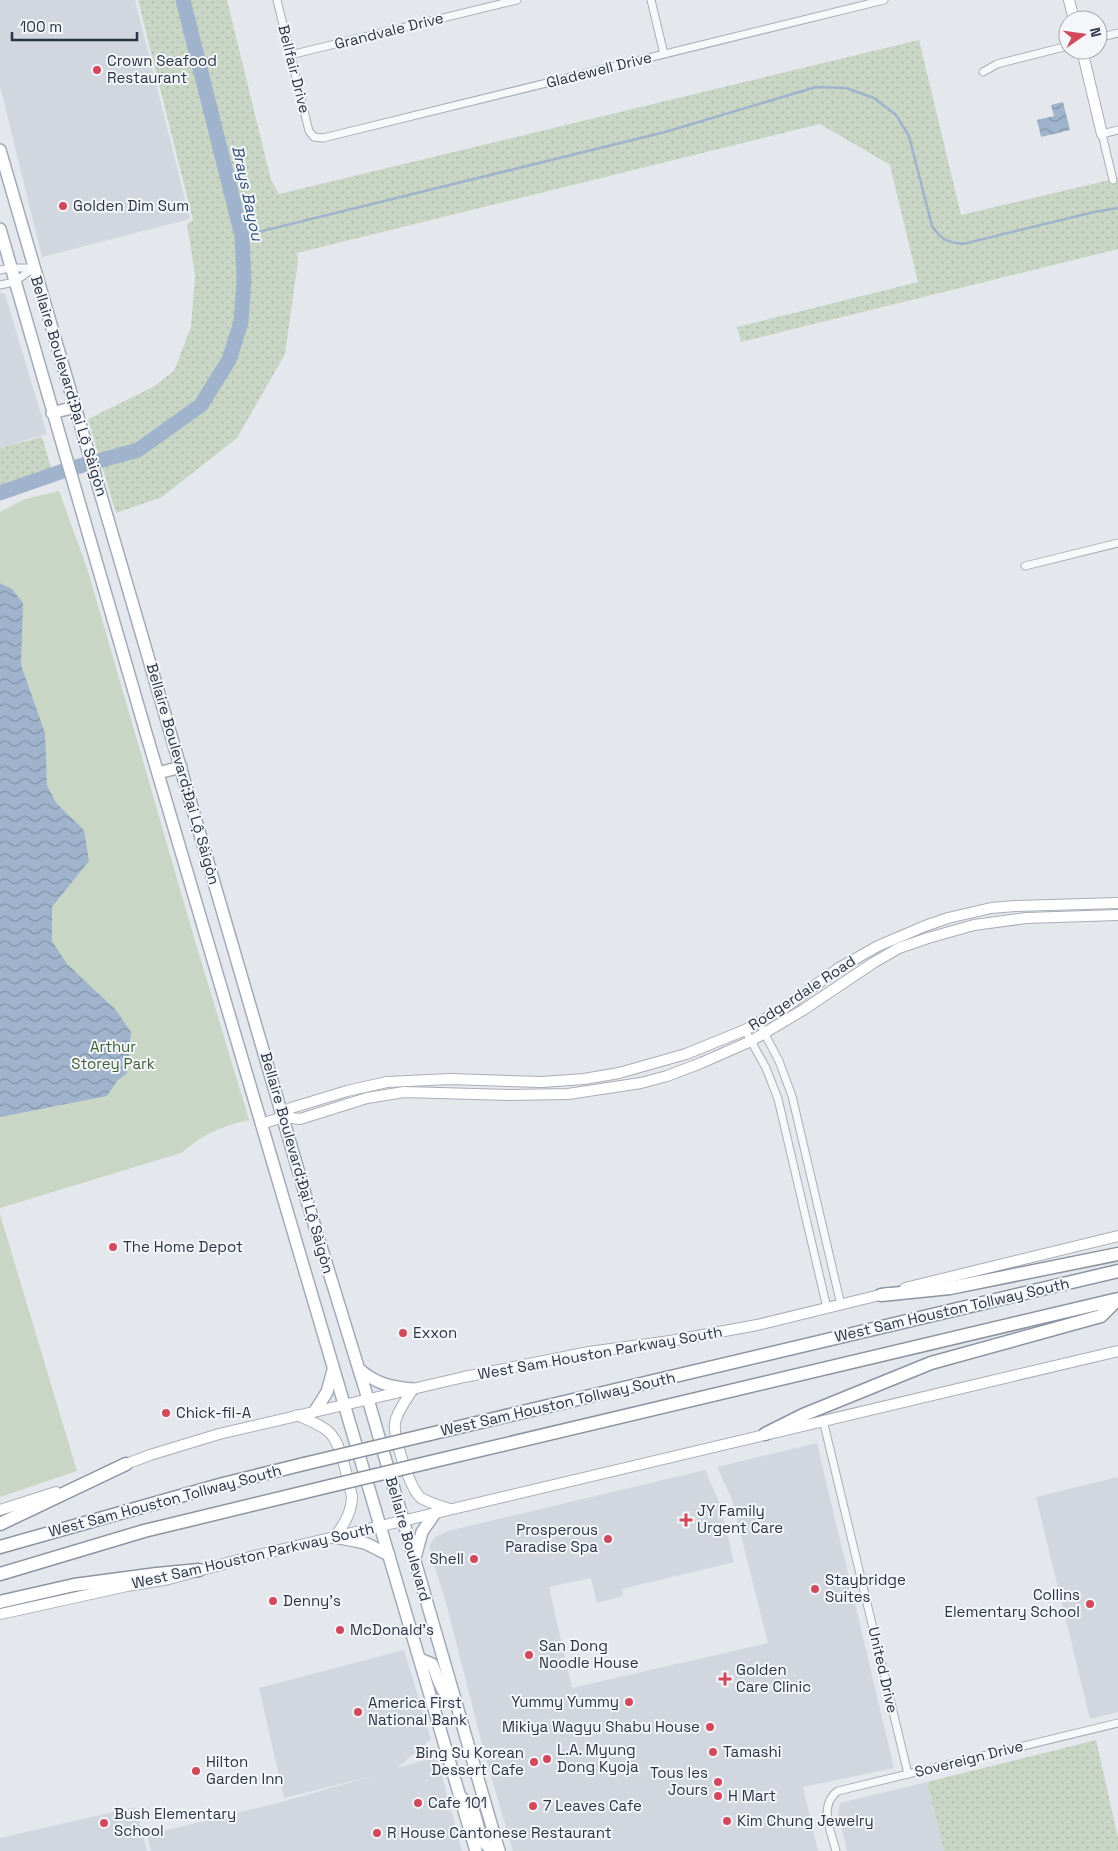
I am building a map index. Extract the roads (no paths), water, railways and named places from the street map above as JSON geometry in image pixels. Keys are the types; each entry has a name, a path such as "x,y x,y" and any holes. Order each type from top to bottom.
{"highway":[{"path":"881,1295 950,1288 1118,1254"},
{"name":"West Sam Houston Tollway South","path":"0,1547 214,1486 1118,1270"},
{"path":"765,1434 803,1415 931,1363 1101,1316 1118,1299"},
{"name":"West Sam Houston Tollway South","path":"0,1574 144,1531 1118,1299"},
{"path":"0,1524 126,1464"},
{"path":"0,1602 74,1585 199,1570"}],"main road":[{"path":"1084,60 1102,134"},
{"name":"Bellaire Boulevard;Đại Lộ Sàigòn","path":"0,150 308,1204 368,1399"},
{"name":"Bellaire Boulevard;Đại Lộ Sàigòn","path":"0,229 5,269 14,282 344,1404"},
{"path":"52,413 75,406"},
{"path":"158,773 181,767"},
{"name":"Rodgerdale Road","path":"284,1117 291,1108 347,1091 387,1082 428,1079 511,1082 567,1080 619,1073 664,1061 708,1046 745,1030 783,1008 838,968 885,943 925,926 972,912 1015,906 1118,902"},
{"path":"972,912 974,925"},
{"name":"Rodgerdale Road","path":"261,1124 284,1117 300,1119 367,1098 388,1094 429,1092 509,1095 568,1094 620,1087 667,1076 765,1034 899,948 974,925 1026,918 1118,915"},
{"path":"925,926 928,938"},
{"path":"428,1079 429,1092"},
{"path":"567,1080 568,1094"},
{"name":"West Sam Houston Parkway South","path":"0,1510 75,1485 126,1464 194,1440 344,1404 566,1356 670,1342 757,1326 934,1280 1118,1236"},
{"name":"West Sam Houston Parkway South","path":"0,1614 127,1586 169,1579 335,1536 1118,1351"},
{"path":"314,1411 328,1392 334,1369"},
{"path":"359,1369 373,1380 386,1386 413,1389 396,1422 395,1432 407,1474 412,1486 422,1498 450,1509"},
{"name":"Bellaire Boulevard","path":"368,1399 499,1851"},
{"name":"Bellaire Boulevard","path":"344,1404 476,1851"},
{"path":"297,1415 321,1426 331,1434 339,1448 352,1496 352,1504 347,1519 335,1536 366,1543 382,1550 389,1556"},
{"path":"414,1559 422,1532 435,1513"},
{"path":"420,1659 432,1664 447,1698 456,1704"},
{"path":"460,1795 472,1809 480,1838 493,1850 499,1851"}],"street":[{"name":"Bellfair Drive","path":"276,0 309,131 314,137"},
{"name":"Grandvale Drive","path":"290,55 517,0"},
{"path":"651,0 664,54"},
{"name":"Gladewell Drive","path":"314,137 332,136 884,0"},
{"path":"983,72 997,64 1058,49"},
{"path":"1113,180 1102,134 1118,130"},
{"path":"5,269 34,268"},
{"path":"0,285 14,282 34,268"},
{"path":"1025,566 1118,543"},
{"path":"759,1023 788,1084 841,1305"},
{"path":"745,1030 775,1089 827,1308"},
{"path":"793,1162 807,1158"},
{"name":"United Drive","path":"823,1420 908,1774"},
{"name":"Sovereign Drive","path":"836,1851 827,1814 827,1805 830,1797 838,1791 1118,1723"}],"water":[{"path":"1063,102 1070,130 1041,137 1037,120 1054,116 1051,105"},
{"path":"0,583 12,589 23,603 21,665 45,733 47,785 56,803 84,830 89,861 52,907 52,941 67,964 115,1009 131,1032 127,1073 117,1081 107,1096 0,1117"}],"waterway":[{"name":"Brays Bayou","path":"0,493 69,469 138,450 201,405 229,360 241,322 244,280 242,236 183,0"},
{"path":"242,236 665,132 816,87 846,88 874,98 896,115 909,136 932,226 948,241 963,244 1094,212 1118,208"}],"place":[{"name":"Crown Seafood Restaurant","path":"97,70"},
{"name":"Golden Dim Sum","path":"63,206"},
{"name":"The Home Depot","path":"113,1247"},
{"name":"Exxon","path":"403,1333"},
{"name":"Chick-fil-A","path":"166,1413"},
{"name":"JY Family Urgent Care","path":"686,1520"},
{"name":"Prosperous Paradise Spa","path":"608,1539"},
{"name":"Shell","path":"474,1559"},
{"name":"Staybridge Suites","path":"815,1589"},
{"name":"Denny's","path":"273,1601"},
{"name":"Collins Elementary School","path":"1090,1604"},
{"name":"McDonald's","path":"340,1630"},
{"name":"San Dong Noodle House","path":"529,1655"},
{"name":"Golden Care Clinic","path":"725,1679"},
{"name":"Yummy Yummy","path":"629,1702"},
{"name":"America First National Bank","path":"358,1712"},
{"name":"Mikiya Wagyu Shabu House","path":"710,1727"},
{"name":"Tamashi","path":"713,1752"},
{"name":"L.A. Myung Dong Kyoja","path":"547,1759"},
{"name":"Bing Su Korean Dessert Cafe","path":"534,1762"},
{"name":"Hilton Garden Inn","path":"196,1771"},
{"name":"Tous les Jours","path":"718,1782"},
{"name":"H Mart","path":"718,1796"},
{"name":"Cafe 101","path":"418,1803"},
{"name":"7 Leaves Cafe","path":"533,1806"},
{"name":"Kim Chung Jewelry","path":"727,1821"},
{"name":"Bush Elementary School","path":"104,1823"},
{"name":"R House Cantonese Restaurant","path":"377,1833"}],"park label":[{"name":"Arthur Storey Park","path":"113,1056"}]}
